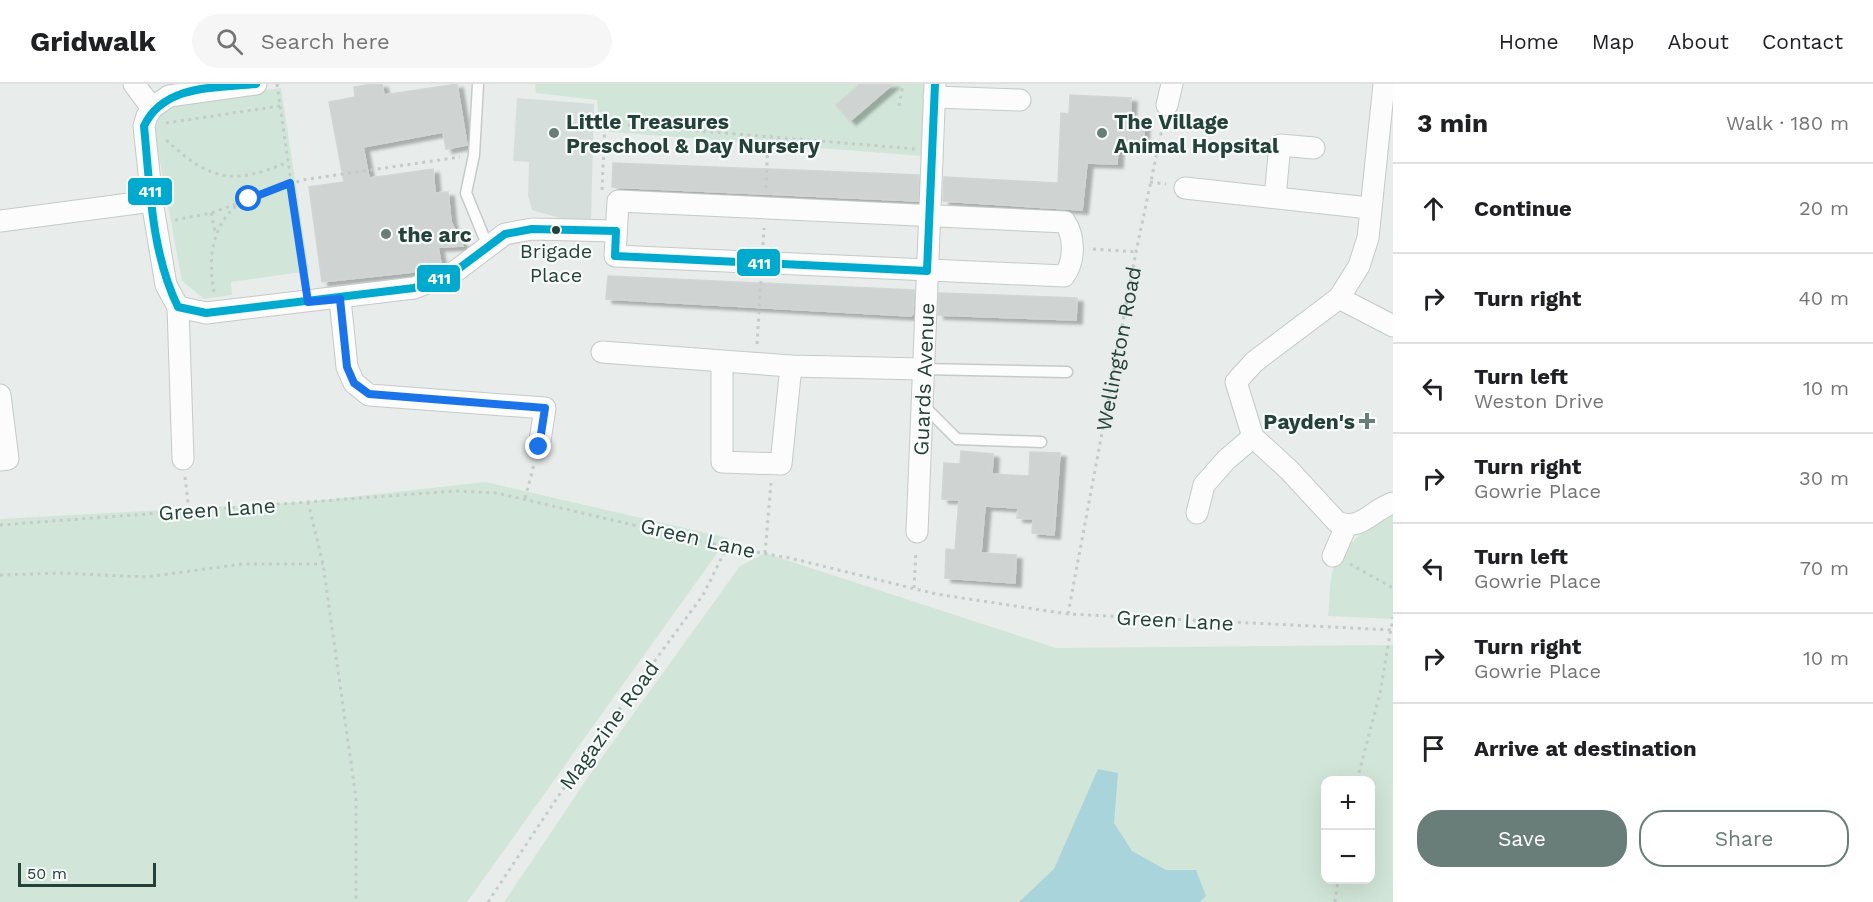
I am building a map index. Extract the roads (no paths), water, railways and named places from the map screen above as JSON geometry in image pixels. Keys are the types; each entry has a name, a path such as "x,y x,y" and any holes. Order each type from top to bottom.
{"street":[{"path":"134,84 150,120 152,201 166,285 178,307 183,459"},
{"path":"150,120 169,96 256,84"},
{"path":"1387,88 1369,208 1368,238 1359,266 1339,298 1254,362 1236,382 1253,437 1289,470 1337,522 1346,526 1358,525 1381,507 1393,503"},
{"path":"935,91 1020,100"},
{"name":"Guards Avenue","path":"917,532 935,91"},
{"path":"1275,197 1280,145 1314,148"},
{"path":"1185,188 1369,208"},
{"path":"0,221 152,201"},
{"path":"618,201 1065,222 1071,232 1072,248 1070,268 1064,276 927,271 615,256 616,231 618,201"},
{"path":"178,307 206,313 414,293 453,273 506,234 532,229 616,231"},
{"path":"1339,298 1393,326"},
{"path":"340,299 347,367 354,383 369,394 545,408 539,447"},
{"path":"602,352 790,366 922,369"},
{"path":"722,362 722,462 781,464 790,366"},
{"path":"0,395 8,459 0,460"},
{"path":"1197,513 1204,486 1226,460 1253,437"},
{"path":"1334,554 1346,526"}],"lane":[{"path":"478,84 474,155 466,193 488,247"},
{"path":"922,369 1067,372"},
{"path":"921,404 957,439 1041,442"}],"water":[{"path":"1098,769 1118,773 1114,823 1132,851 1166,870 1196,870 1206,896 1200,902 1019,902 1054,869"}],"place":[{"name":"Little Treasures Preschool & Day Nursery","path":"554,133"},
{"name":"The Village Animal Hopsital","path":"1102,133"},
{"name":"Brigade Place","path":"556,230"},
{"name":"the arc","path":"386,234"},
{"name":"Payden's","path":"1367,421"}]}
